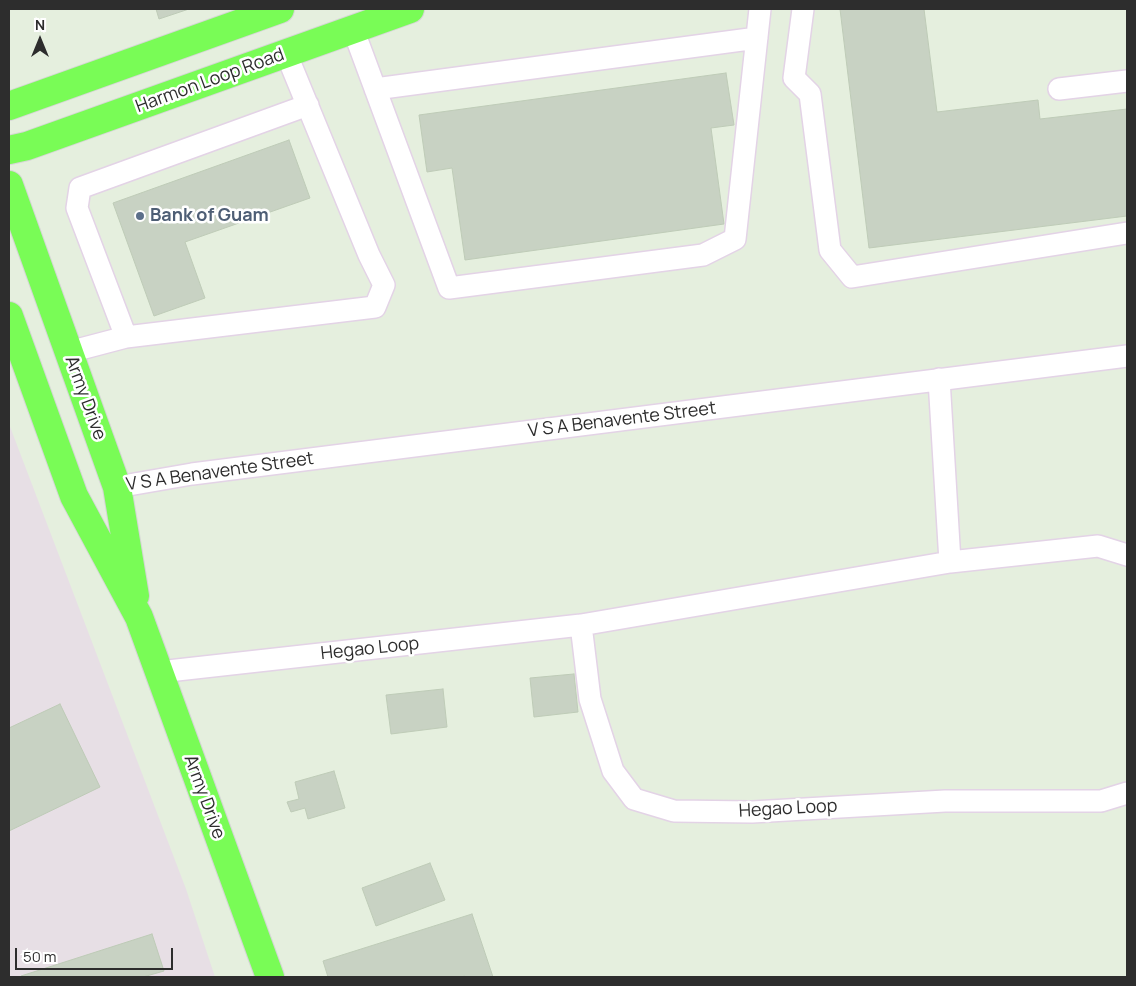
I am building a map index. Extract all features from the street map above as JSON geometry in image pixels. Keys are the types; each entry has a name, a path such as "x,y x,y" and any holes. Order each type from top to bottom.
{"main road":[{"path":"9,106 280,9"},
{"name":"Harmon Loop Road","path":"9,150 27,146 410,9"},
{"name":"Army Drive","path":"9,185 117,487 139,617"},
{"name":"Army Drive","path":"9,316 74,496 139,617 270,977"}],"street":[{"path":"353,29 449,288 703,255 735,239 760,9"},
{"path":"803,9 794,78 810,94 830,250 852,277 1127,233"},
{"path":"375,89 757,38"},
{"path":"69,352 126,337 375,307 384,286 369,255 286,53"},
{"path":"1059,89 1127,80"},
{"path":"126,337 77,208 80,188 308,105"},
{"name":"V S A Benavente Street","path":"117,487 192,474 1127,356"},
{"path":"939,379 950,562"},
{"name":"Hegao Loop","path":"159,672 581,625 950,562 1098,546 1127,555"},
{"name":"Hegao Loop","path":"581,625 590,699 613,771 634,799 674,811 752,812 945,801 1101,801 1127,793"}],"shaded area":[{"path":"9,424 186,889 215,977 9,977"}],"building":[{"path":"156,9 189,9 159,19"},
{"path":"840,9 924,9 937,112 1038,100 1040,119 1127,109 1127,216 869,248"},
{"path":"726,73 734,125 711,128 724,224 465,260 452,168 427,172 419,115"},
{"path":"289,140 310,198 185,242 205,298 154,316 113,203"},
{"path":"574,674 578,712 534,717 530,678"},
{"path":"443,689 447,727 391,734 386,695"},
{"path":"60,704 100,787 9,831 9,728"},
{"path":"334,771 345,808 308,819 305,808 291,812 287,802 299,799 295,782"},
{"path":"430,863 445,900 376,926 362,888"},
{"path":"472,914 493,977 328,977 323,961"},
{"path":"152,934 164,971 143,977 21,976"}],"place":[{"name":"Bank of Guam","path":"140,216"}]}
